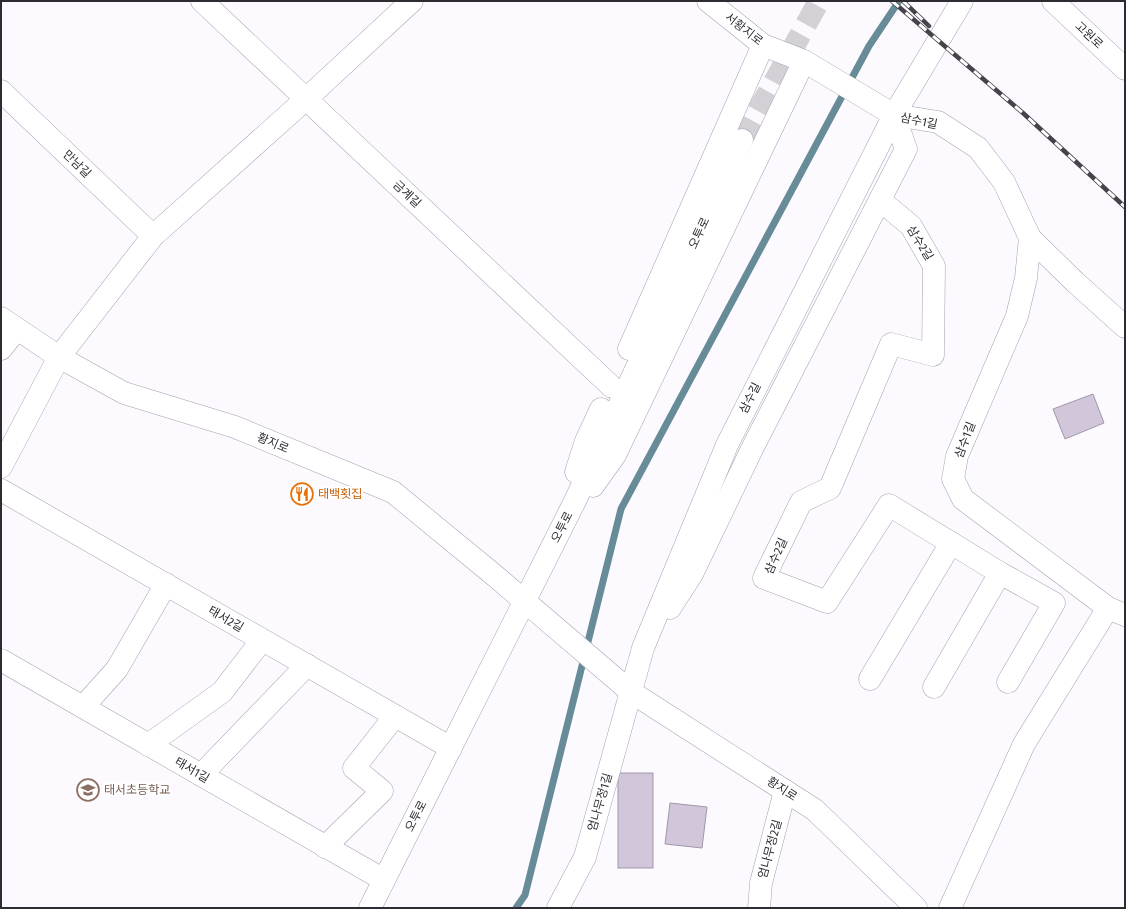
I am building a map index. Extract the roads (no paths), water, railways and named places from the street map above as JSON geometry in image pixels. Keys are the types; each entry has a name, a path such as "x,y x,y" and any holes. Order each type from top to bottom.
{"street":[{"name":"금계길","path":"202,1 612,387"},
{"path":"1,467 60,357 153,236 306,99 412,1"},
{"name":"서황지로","path":"708,1 763,45 804,61 894,115"},
{"name":"삼수길","path":"631,692 643,648 727,445 894,115 962,1"},
{"name":"고원로","path":"1053,1 1124,64"},
{"path":"554,544 586,442 612,387 763,45"},
{"path":"554,544 615,455 804,61"},
{"name":"만남길","path":"1,91 153,236"},
{"path":"643,648 692,574 752,449 906,149 894,115"},
{"name":"삼수1길","path":"894,115 938,122 978,148 1004,182 1030,238 1075,282 1125,326"},
{"name":"오투로","path":"370,908 554,544 742,140"},
{"name":"삼수2길","path":"880,200 911,226 934,266 933,355 891,344 830,488 801,502 764,578 827,602 889,505 1000,573 1054,603 1008,682"},
{"name":"삼수1길","path":"1030,238 1026,278 1017,316 957,456 953,479 963,499 1117,612"},
{"path":"1,349 9,324"},
{"name":"황지로","path":"9,324 60,357 124,393 235,427 393,492 631,692 815,810 916,908"},
{"name":"태서2길","path":"1,490 451,748"},
{"path":"870,679 951,543"},
{"path":"934,687 1000,573"},
{"path":"83,707 117,669 166,584"},
{"path":"950,908 1024,744 1117,612"},
{"path":"148,745 222,692 262,640"},
{"name":"태서1길","path":"1,660 384,880"},
{"path":"201,776 307,666"},
{"name":"엄나무정1길","path":"558,908 585,857 631,692"},
{"path":"325,846 382,791 354,768 395,716"},
{"name":"엄나무정2길","path":"759,908 761,883 785,791"}],"waterway":[{"path":"516,908 525,895 621,509 869,46 899,1"}],"tunnel":[{"path":"742,140 819,1"}],"railway":[{"path":"892,1 1023,113 1125,207"},
{"path":"903,1 929,26"}],"place":[{"name":"태백횟집","path":"302,494"},
{"name":"태서초등학교","path":"88,790"}]}
